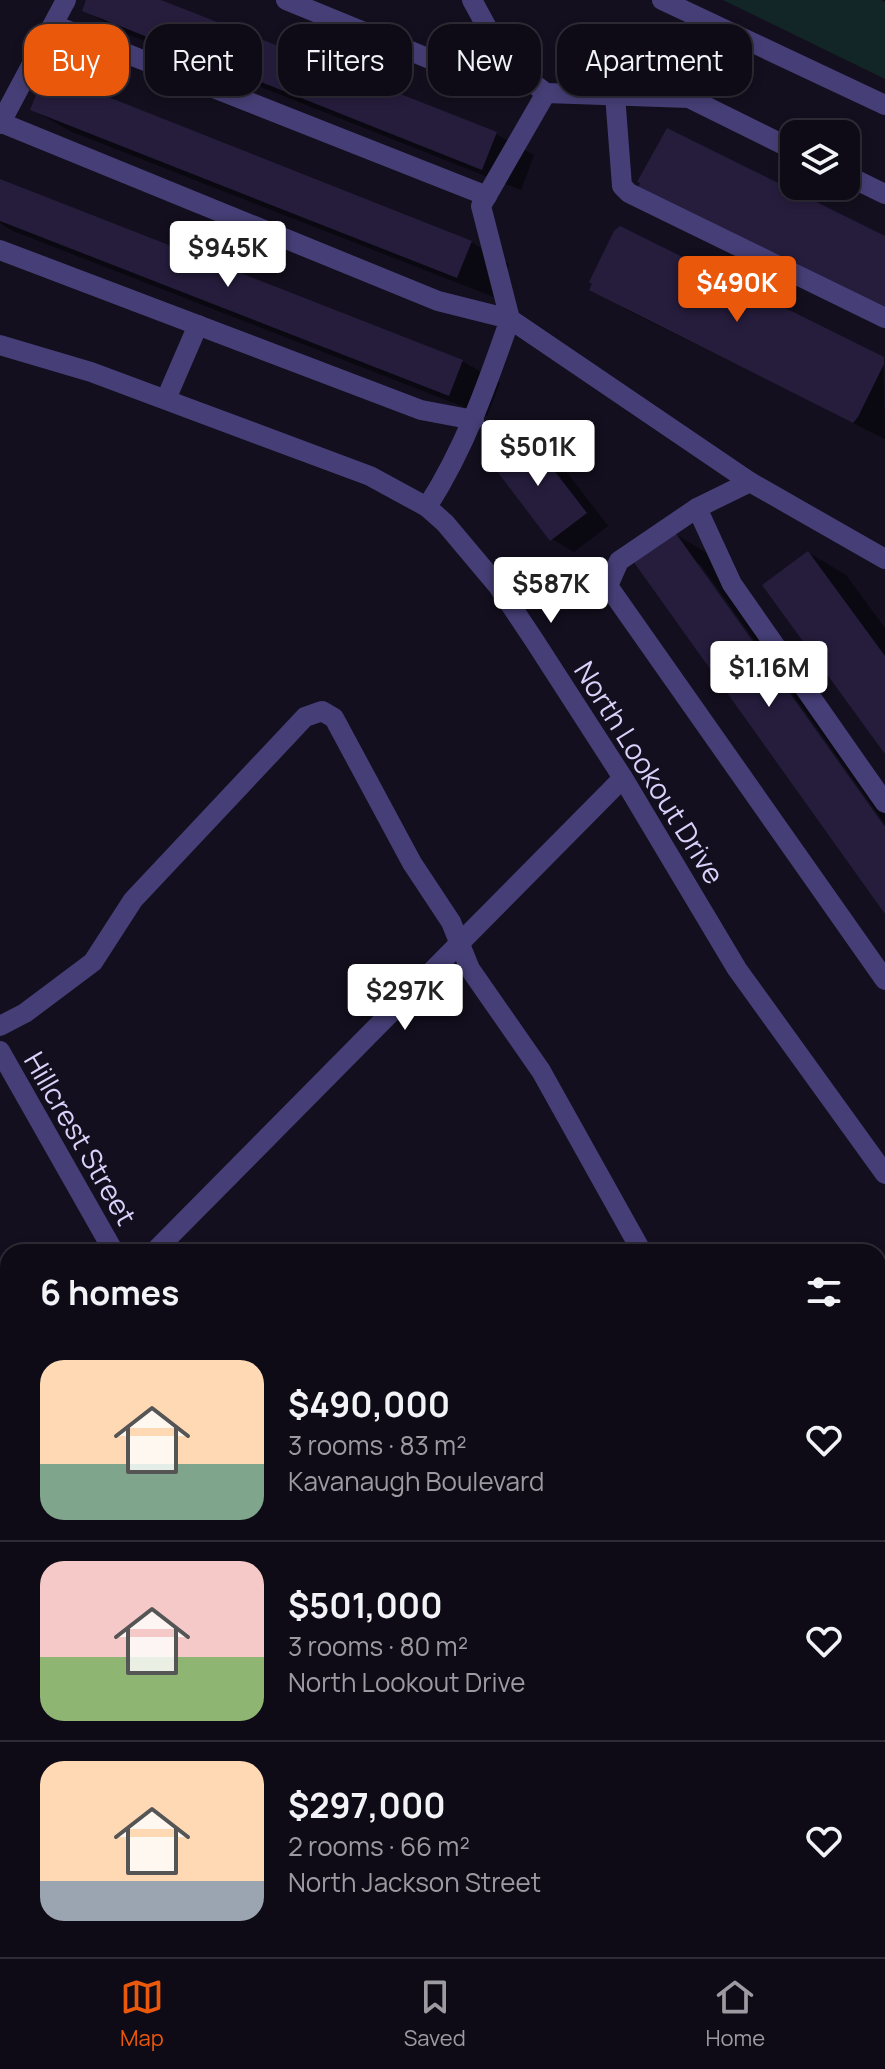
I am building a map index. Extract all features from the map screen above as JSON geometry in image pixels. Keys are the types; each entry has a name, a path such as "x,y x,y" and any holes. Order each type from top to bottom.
{"street":[{"path":"54,24 66,0"},
{"path":"286,0 428,58"},
{"path":"472,0 485,24"},
{"path":"662,0 885,105"},
{"path":"129,55 487,196"},
{"path":"24,81 1,124 438,301 510,319 750,482 885,559"},
{"path":"541,89 557,93"},
{"path":"427,507 449,473 474,420 510,319 481,206 546,93"},
{"path":"615,96 622,186 629,193 885,318"},
{"path":"640,96 689,98 780,143"},
{"path":"860,182 885,194"},
{"path":"0,250 421,410 474,420"},
{"path":"166,399 198,325"},
{"name":"North Lookout Drive","path":"0,345 166,399 370,476 427,507 462,541 498,586 623,778 737,969 885,1174"},
{"path":"750,482 697,508 619,561 608,586 885,980"},
{"path":"697,508 732,584 885,803"},
{"path":"0,1026 48,996 93,962 133,900 267,755 312,712 322,711 334,718 412,863 451,922 470,969 574,1127 638,1244"},
{"path":"162,1244 623,778"},
{"name":"Hillcrest Street","path":"0,1051 109,1244"}],"green space":[{"path":"723,0 881,0 885,2 885,79"}],"building":[{"path":"86,0 161,0 222,24 145,24 145,36 129,30 129,24 115,24 82,11"},
{"path":"262,40 278,46 278,89 262,83"},
{"path":"36,96 106,96 472,241 457,278 30,110"},
{"path":"296,96 405,96 497,132 482,170"},
{"path":"667,128 780,184 780,200 812,200 885,236 885,312 638,188 640,183 637,182"},
{"path":"0,179 463,360 449,396 0,221"},
{"path":"620,226 884,357 884,364 858,417 853,423 589,290 592,284 589,282 614,231"},
{"path":"526,434 587,513 550,541 490,462"},
{"path":"675,532 885,827 885,914 633,561"},
{"path":"808,551 885,656 885,754 762,585"}]}
